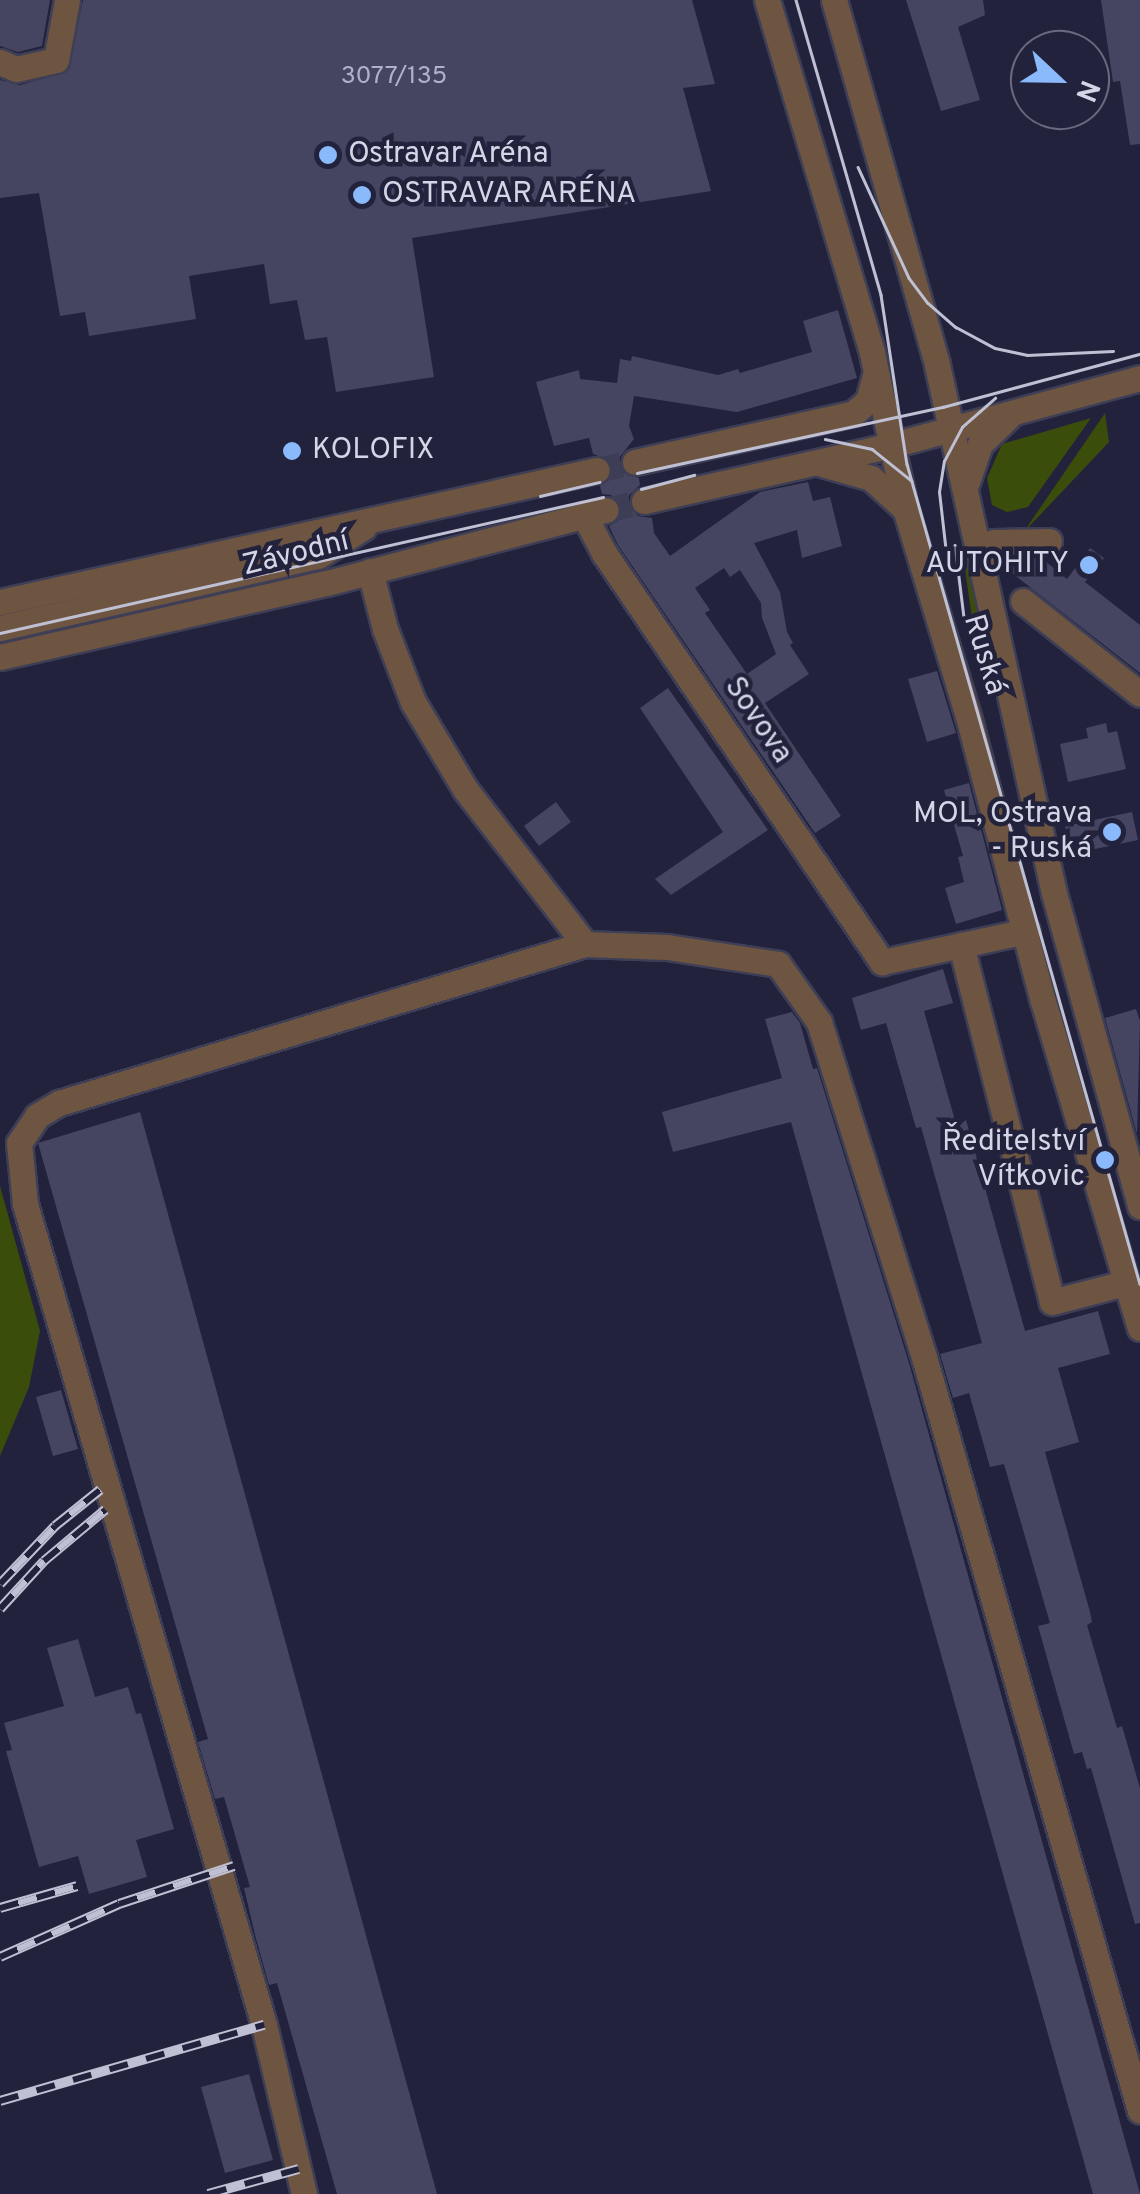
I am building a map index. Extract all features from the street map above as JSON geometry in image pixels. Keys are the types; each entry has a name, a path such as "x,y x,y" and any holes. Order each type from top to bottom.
{"street":[{"path":"0,62 16,69 56,60 67,0"},
{"name":"Ruská","path":"768,0 875,370 906,511 1026,930 1042,1001 1140,1328"},
{"name":"Ruská","path":"834,0 900,223 952,430 1054,893 1136,1178 1140,1206"},
{"path":"844,416 868,400 875,370"},
{"path":"644,501 802,465 889,434 920,438 1140,378"},
{"path":"968,502 968,476 980,444 1018,412"},
{"path":"635,462 844,416 868,416 889,434"},
{"path":"920,438 938,451 968,502"},
{"path":"802,465 834,465 860,473 885,487 906,511"},
{"name":"Závodní","path":"0,602 597,470"},
{"name":"Závodní","path":"0,657 381,568 595,512"},
{"name":"Sovova","path":"595,512 604,553 882,962 962,945"},
{"path":"0,628 318,556 381,516"},
{"path":"978,547 994,542 1049,541"},
{"path":"318,556 381,568 385,629 413,702 464,788 585,944"},
{"path":"1023,601 1140,694"},
{"path":"1026,930 962,945 1052,1302 1126,1283"},
{"path":"304,2194 264,2025 25,1204 19,1143 37,1116 58,1103 585,944 666,947 778,964 819,1022 924,1357 1134,2070 1140,2111"}],"green space":[{"path":"1105,413 1109,442 1023,533"},
{"path":"1091,418 1028,507 1007,512 992,505 987,478 1002,444"},
{"path":"970,561 989,654 985,657 979,653 973,625 964,562"},
{"path":"0,1186 40,1331 29,1387 0,1456"}],"building":[{"path":"0,0 50,0 42,46 18,52 0,46"},
{"name":"OSTRAVAR ARÉNA","path":"83,0 692,0 715,84 683,88 711,191 412,238 434,377 336,392 327,337 305,340 297,300 270,304 264,264 189,276 196,319 89,336 85,312 60,316 39,193 0,198 0,80 20,85 67,72"},
{"path":"906,0 983,0 985,15 958,27 980,100 941,111"},
{"path":"1101,0 1140,0 1140,144 1130,145 1120,81 1113,82 1110,30 1105,30"},
{"path":"838,310 857,378 737,412 634,396 629,426 634,439 619,458 622,472 639,478 640,485 629,495 628,506 638,516 652,518 654,533 670,556 760,492 808,482 813,501 830,497 842,546 802,558 797,530 754,543 780,592 787,632 793,643 790,645 809,674 765,703 841,816 815,833 618,545 609,526 618,521 621,505 611,495 602,494 600,486 612,476 610,460 593,454 589,438 554,446 536,382 579,370 580,379 617,383 620,359 631,361 632,356 718,375 738,369 740,373 812,352 803,321","holes":["724,568 730,577 740,570 761,603 762,618 776,654 747,674 705,613 710,610 695,588"]},
{"path":"1090,548 1104,558 1085,582 1140,625 1140,673 1004,567 1012,558 1040,557 1067,579"},
{"path":"937,671 956,733 927,742 908,679"},
{"path":"668,688 768,830 671,895 655,879 723,832 640,708"},
{"path":"1106,723 1108,733 1117,731 1126,769 1068,782 1060,744 1088,738 1086,728"},
{"path":"969,783 1002,910 956,924 945,888 964,882 958,857 963,856 944,790"},
{"path":"556,802 571,822 539,846 524,826"},
{"path":"1132,812 1138,840 1071,854 1065,826"},
{"path":"943,969 953,1003 924,1011 956,1124 966,1120 1025,1331 1098,1311 1110,1354 1058,1368 1079,1442 1045,1452 1090,1612 1092,1622 1087,1625 1117,1728 1122,1726 1140,1788 1140,1923 1135,1924 1091,1768 1087,1769 1082,1752 1074,1754 1038,1626 1050,1623 1004,1464 990,1467 969,1393 953,1398 940,1354 982,1343 921,1127 916,1128 886,1023 861,1030 852,998"},
{"path":"1136,1009 1140,1021 1137,1134 1105,1018"},
{"path":"792,1012 800,1023 813,1069 817,1068 909,1363 1140,2194 1093,2194 791,1122 673,1152 662,1112 782,1078 765,1019"},
{"path":"140,1112 437,2194 337,2194 277,1983 269,1985 244,1888 250,1887 224,1797 215,1799 198,1742 208,1739 38,1143"},
{"path":"61,1390 78,1449 53,1456 36,1397"},
{"path":"78,1639 95,1697 128,1687 136,1714 141,1713 174,1829 136,1840 147,1877 89,1894 78,1856 39,1867 6,1751 12,1750 4,1723 64,1706 47,1648"},
{"path":"249,2074 273,2160 225,2173 201,2087"}],"tunnel":[{"path":"597,470 635,462"},
{"path":"606,510 644,501"}],"tram line":[{"path":"796,0 881,295 907,464 1140,1284"},
{"path":"858,167 909,278 928,303 956,327 995,348 1027,355 1113,351"},
{"path":"637,473 943,407 1140,354"},
{"path":"947,562 939,492 944,461 962,427 995,398"},
{"path":"825,439 872,449 912,481"},
{"path":"641,489 694,475"},
{"path":"540,496 599,482"},
{"path":"0,633 603,497"},
{"path":"955,545 965,625"}],"railway":[{"path":"0,1584 55,1526 100,1490"},
{"path":"0,1609 44,1561 105,1510"},
{"path":"0,1957 119,1904 234,1866"},
{"path":"0,1908 77,1886"},
{"path":"0,2101 264,2025"},
{"path":"208,2194 299,2169"}],"place":[{"name":"Ostravar Aréna","path":"328,155"},
{"name":"OSTRAVAR ARÉNA","path":"362,195"},
{"name":"KOLOFIX","path":"292,451"},
{"name":"AUTOHITY","path":"1089,565"},
{"name":"MOL, Ostrava - Ruská","path":"1112,832"},
{"name":"Ředitelství Vítkovic","path":"1105,1160"}]}
